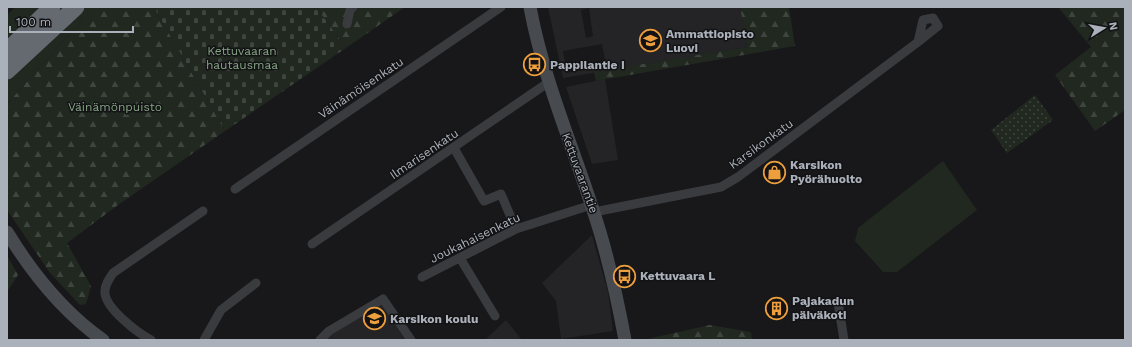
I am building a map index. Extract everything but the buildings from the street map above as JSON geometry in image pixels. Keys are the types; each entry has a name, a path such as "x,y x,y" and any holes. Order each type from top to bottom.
{"highway":[{"path":"7,51 52,7"},
{"path":"7,71 76,7"}],"street":[{"path":"347,24 350,10 353,7"},
{"name":"Väinämöisenkatu","path":"235,190 500,7"},
{"name":"Kettuvaarantie","path":"530,7 549,82 615,286 625,340"},
{"name":"Karsikonkatu","path":"590,209 721,187 738,177 918,42"},
{"name":"Ilmarisenkatu","path":"312,244 549,82"},
{"path":"454,148 484,201 501,194 516,229"},
{"name":"Joukahaisenkatu","path":"422,277 516,229 590,209"},
{"path":"151,340 129,326 106,298 104,292 107,282 113,273 203,211"},
{"path":"7,232 19,251 51,294 102,340"},
{"path":"460,258 495,316"},
{"path":"204,340 221,310 256,284"},
{"path":"320,340 329,331 383,299 411,340"},
{"path":"838,302 844,340"}],"shaded area":[{"name":"Ammattiopisto Luovi","path":"548,7 740,7 747,47 563,78","holes":["589,8 593,36 586,38 581,10","602,44 606,66 567,73 563,51"]},
{"path":"605,79 618,160 592,164 566,87"},
{"path":"592,235 608,292 613,331 561,339 556,301 542,283"},
{"name":"Karsikon koulu","path":"382,305 405,340 326,340 334,332"},
{"name":"Karsikon koulu","path":"506,320 522,340 485,340"}],"green space":[{"path":"15,7 94,7 7,104 7,15"},
{"name":"Väinämönpuisto","path":"94,7 154,7 225,131 118,205 67,243 91,286 86,304 80,305 50,273 7,210 7,104"},
{"name":"Kettuvaaran hautausmaa","path":"154,7 316,7 346,48 225,131"},
{"path":"316,7 405,7 346,48"},
{"path":"740,7 789,7 795,46 596,81 594,72 747,47"},
{"path":"1058,7 1125,7 1125,110 1095,131 1055,75 1091,47"},
{"path":"1035,95 1053,120 1007,153 991,130"},
{"path":"943,161 977,210 897,272 883,272 855,241 858,228"},
{"path":"7,255 18,275 7,292"},
{"path":"710,325 751,332 752,340 643,340"}],"place":[{"name":"Ammattiopisto Luovi","path":"651,41"},
{"name":"Pappilantie I","path":"535,65"},
{"name":"Karsikon Pyörähuolto","path":"774,172"},
{"name":"Kettuvaara L","path":"624,276"},
{"name":"Pajakadun päiväkoti","path":"776,308"},
{"name":"Karsikon koulu","path":"375,319"}]}
